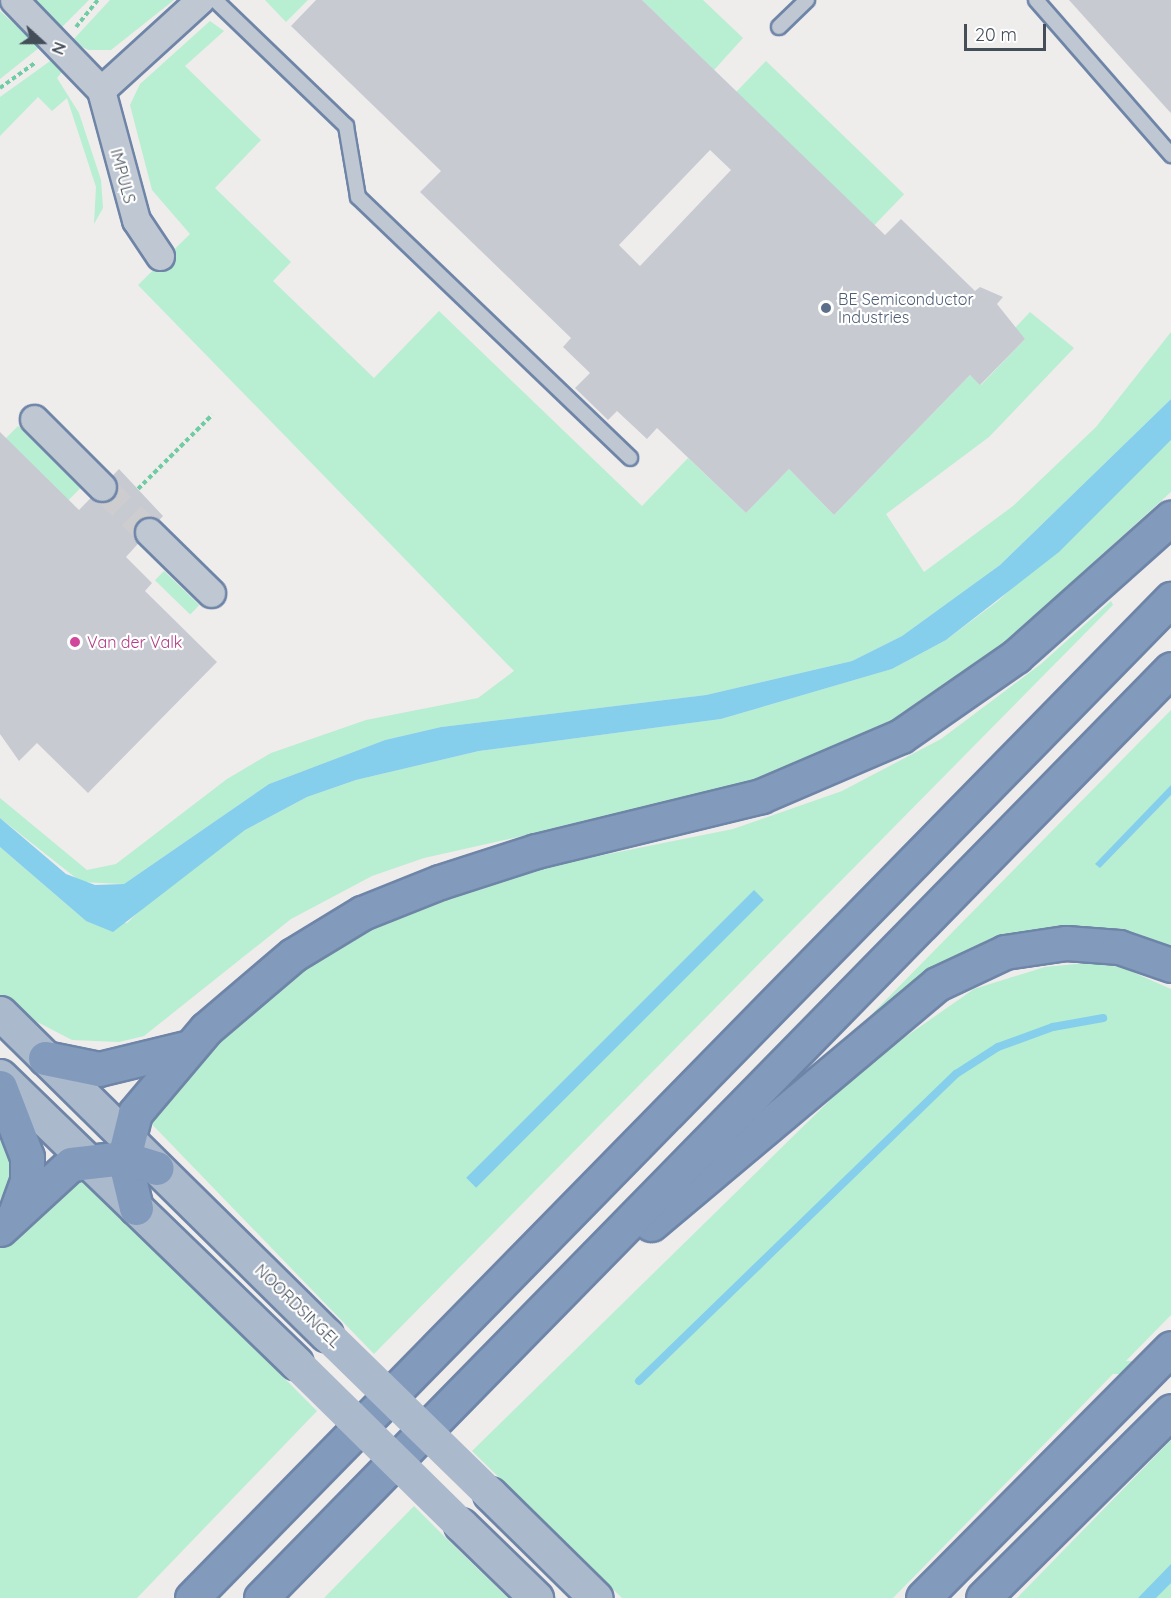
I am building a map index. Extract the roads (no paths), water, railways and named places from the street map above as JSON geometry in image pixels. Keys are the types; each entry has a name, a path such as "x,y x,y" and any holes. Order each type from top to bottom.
{"highway":[{"path":"135,1208 125,1148 135,1113 186,1048 271,972 362,913 537,851 761,796 901,736 1016,656 1171,518"},
{"path":"192,1598 1171,599"},
{"path":"261,1598 1171,669"},
{"path":"545,1307 739,1155 839,1061 937,984 1005,952 1066,943 1119,947 1171,965"},
{"path":"45,1058 99,1069 186,1048"},
{"path":"0,1087 27,1157 27,1181 8,1220"},
{"path":"8,1220 70,1164 125,1148"},
{"path":"923,1598 1171,1348"},
{"path":"983,1598 1171,1411"}],"main road":[{"name":"NOORDSINGEL","path":"0,1013 45,1058 125,1148 157,1168 596,1598"},
{"path":"0,1076 536,1598"}],"street":[{"name":"IMPULS","path":"14,0 101,90 136,220 160,256"},
{"path":"101,90 200,0"},
{"path":"34,418 102,487"},
{"path":"149,532 211,593"}],"lane":[{"path":"215,0 346,126 358,197 630,458"},
{"path":"779,27 807,0"},
{"path":"1036,0 1171,155"}],"water":[{"path":"1171,399 1171,440 1059,552 946,640 892,669 721,719 479,751 356,780 307,797 245,830 113,932 86,921 0,847 0,818 66,874 95,885 124,884 269,784 385,740 441,727 706,695 852,661 902,636 1000,565"},
{"path":"1171,785 1171,795 1100,868 1095,864"},
{"path":"754,890 764,900 476,1188 466,1178"},
{"path":"1171,1564 1171,1583 1156,1598 1138,1598"}],"waterway":[{"path":"639,1381 956,1074 998,1047 1053,1027 1103,1018"}],"tunnel":[{"path":"102,487 149,532"}],"place":[{"name":"BE Semiconductor Industries","path":"826,308"},
{"name":"Van der Valk","path":"75,642"}]}
